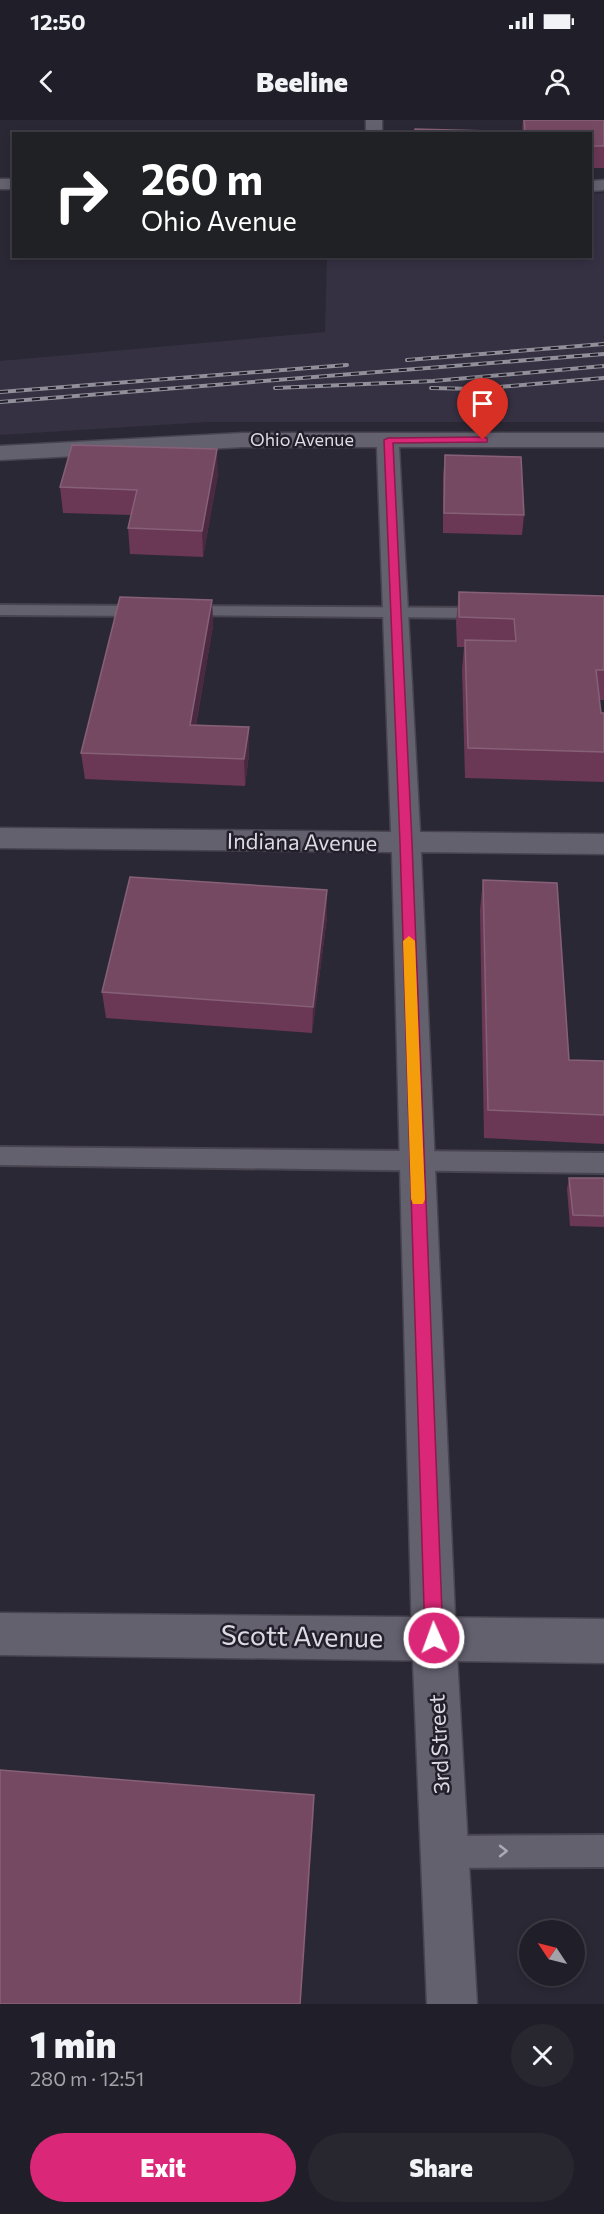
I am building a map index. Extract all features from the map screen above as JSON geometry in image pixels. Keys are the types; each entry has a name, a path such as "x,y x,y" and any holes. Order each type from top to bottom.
{"street":[{"name":"Ohio Avenue","path":"0,453 243,440 604,440"},
{"name":"3rd Street","path":"388,440 406,843 434,1638 452,2004"},
{"name":"Indiana Avenue","path":"0,838 604,844"},
{"name":"Scott Avenue","path":"0,1634 604,1641"}],"lane":[{"path":"0,610 500,614"},
{"path":"0,1156 604,1163"},
{"path":"444,1852 604,1851"}],"shaded area":[{"path":"604,193 604,422 208,422 0,435 0,361 325,332 327,258 592,258 592,194"}],"building":[{"path":"524,120 604,120 604,146 592,146 592,132 525,132"},
{"path":"415,129 525,132 414,132"},
{"path":"72,445 217,449 202,531 128,528 137,490 60,487"},
{"path":"445,455 521,457 524,515 444,513"},
{"path":"459,592 604,596 604,670 596,670 601,713 604,713 604,752 468,748 465,640 516,641 514,619 459,617"},
{"path":"120,597 212,600 190,725 249,727 244,759 81,753"},
{"path":"130,877 327,890 313,1007 102,992"},
{"path":"483,880 557,883 569,1060 604,1061 604,1115 488,1110"},
{"path":"569,1178 604,1178 604,1216 573,1215"},
{"path":"0,1770 314,1795 300,2004 0,2004"}],"railway":[{"path":"407,360 604,344"},
{"path":"0,402 604,354"},
{"path":"0,392 347,365"},
{"path":"275,388 433,381 604,366"},
{"path":"431,388 476,389 604,378"}],"slow traffic":[{"path":"409,941 418,1199"}],"route":[{"path":"434,1638 406,843 388,440 483,440"}]}
